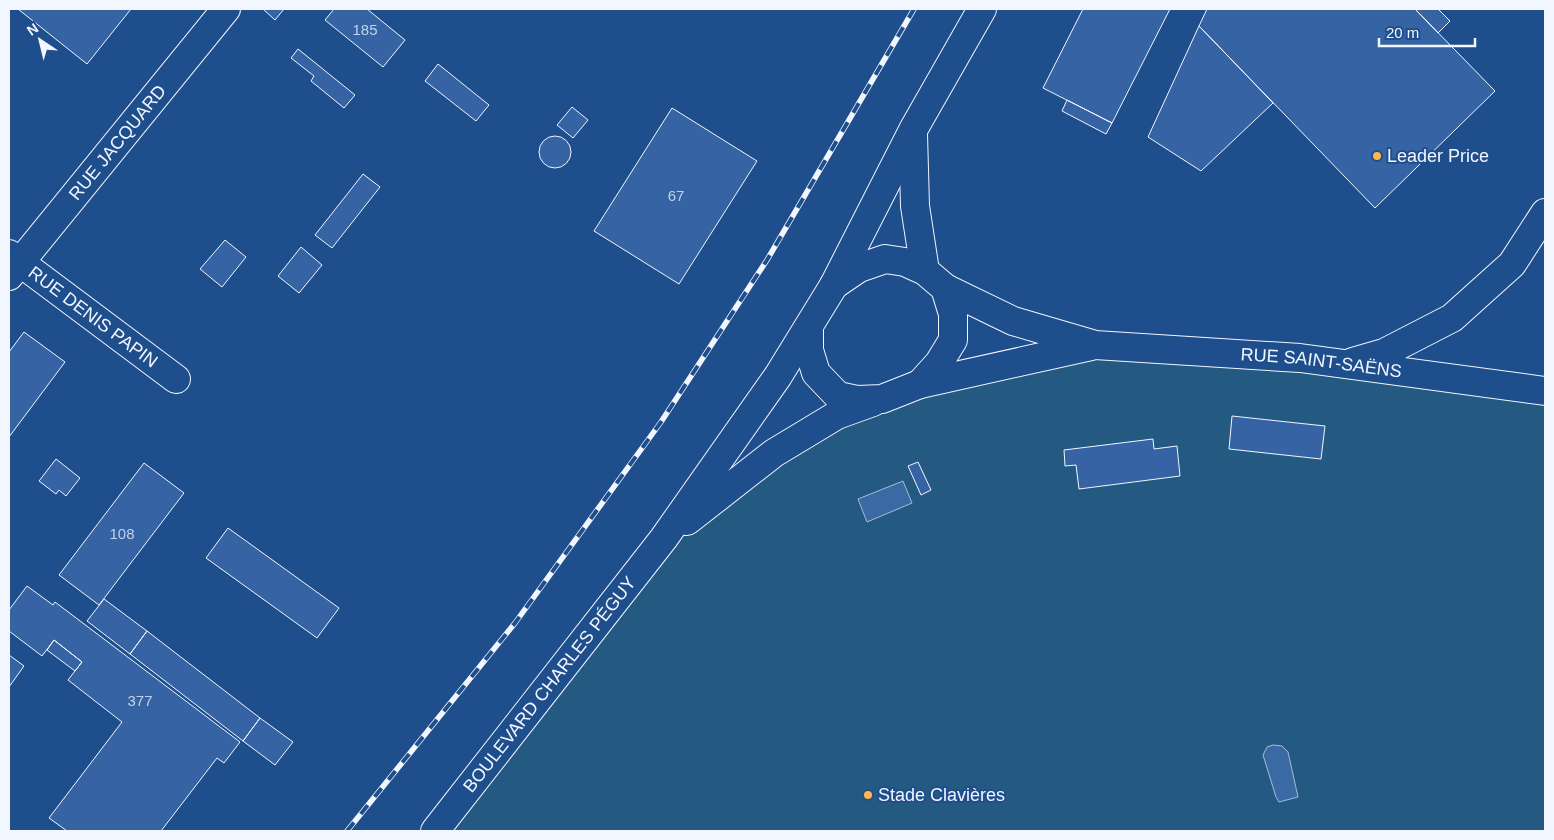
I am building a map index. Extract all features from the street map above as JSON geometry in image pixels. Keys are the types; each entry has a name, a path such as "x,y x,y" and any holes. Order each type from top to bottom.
{"street":[{"name":"RUE JACQUARD","path":"12,264 226,9"},
{"path":"913,130 915,206 935,280 953,314 953,340 939,363 920,384 882,399 857,400 838,396 816,373 809,350 809,327 834,285 913,130 982,9"},
{"path":"1345,364 1384,353 1452,318 1512,264 1545,213"},
{"path":"834,285 859,268 884,259 905,262 935,280"},
{"name":"RUE DENIS PAPIN","path":"12,264 176,379"},
{"name":"RUE SAINT-SAËNS","path":"935,280 1013,321 1095,345 1300,358 1545,391"},
{"name":"BOULEVARD CHARLES PÉGUY","path":"435,831 664,538 778,376 809,327"},
{"name":"RUE SAINT-SAËNS","path":"920,384 1095,345"},
{"name":"BOULEVARD CHARLES PÉGUY","path":"664,538 782,448 837,415 882,399"}],"shaded area":[{"path":"1095,345 1545,402 1545,831 435,831 664,538 820,424"},
{"path":"903,481 912,503 867,522 858,499"},
{"path":"1273,745 1282,746 1288,752 1298,797 1279,802 1276,797 1263,755 1267,747"}],"building":[{"path":"18,9 131,9 87,64"},
{"path":"263,9 284,9 275,20"},
{"path":"334,9 367,9 405,40 383,67 325,20"},
{"path":"1083,9 1170,9 1112,123 1043,88"},
{"name":"Leader Price","path":"1207,9 1415,9 1495,91 1375,208 1199,26"},
{"path":"1415,9 1438,9 1450,21 1438,33"},
{"path":"1199,26 1273,103 1201,171 1148,137"},
{"path":"298,49 355,95 344,108 311,81 314,76 291,58"},
{"path":"438,64 489,105 476,121 425,81"},
{"path":"1067,100 1112,123 1106,134 1062,111"},
{"path":"572,107 588,120 573,138 557,125"},
{"path":"672,108 757,161 679,284 594,231"},
{"path":"555,136 561,137 566,141 570,146 570,158 566,163 561,167 555,168 549,167 544,163 540,158 539,152 540,146 544,141 549,137"},
{"path":"363,174 380,187 332,248 315,235"},
{"path":"225,240 246,257 222,287 200,269"},
{"path":"301,247 322,265 299,293 278,276"},
{"path":"24,332 65,362 9,437 9,352"},
{"path":"1232,416 1325,426 1321,459 1229,449"},
{"path":"1153,439 1154,449 1177,446 1180,476 1079,489 1076,465 1065,466 1064,450"},
{"path":"56,459 80,478 66,496 59,490 56,494 39,481"},
{"path":"918,462 931,490 921,495 908,466"},
{"path":"144,463 184,493 99,605 59,575"},
{"path":"228,528 339,608 317,638 206,558"},
{"path":"27,586 53,605 55,602 240,742 224,763 217,758 161,831 67,831 49,818 122,722 68,680 82,662 54,640 42,656 9,631 9,610"},
{"path":"104,599 147,631 130,654 87,621"},
{"path":"147,631 260,718 243,741 130,654"},
{"path":"54,640 82,662 75,671 47,650"},
{"path":"9,655 24,666 9,687"},
{"path":"260,718 293,742 275,765 243,741"}],"railway":[{"path":"347,831 515,623 661,422 767,260 914,9"}],"place":[{"name":"Leader Price","path":"1377,156"},
{"name":"Stade Clavières","path":"868,795"}]}
